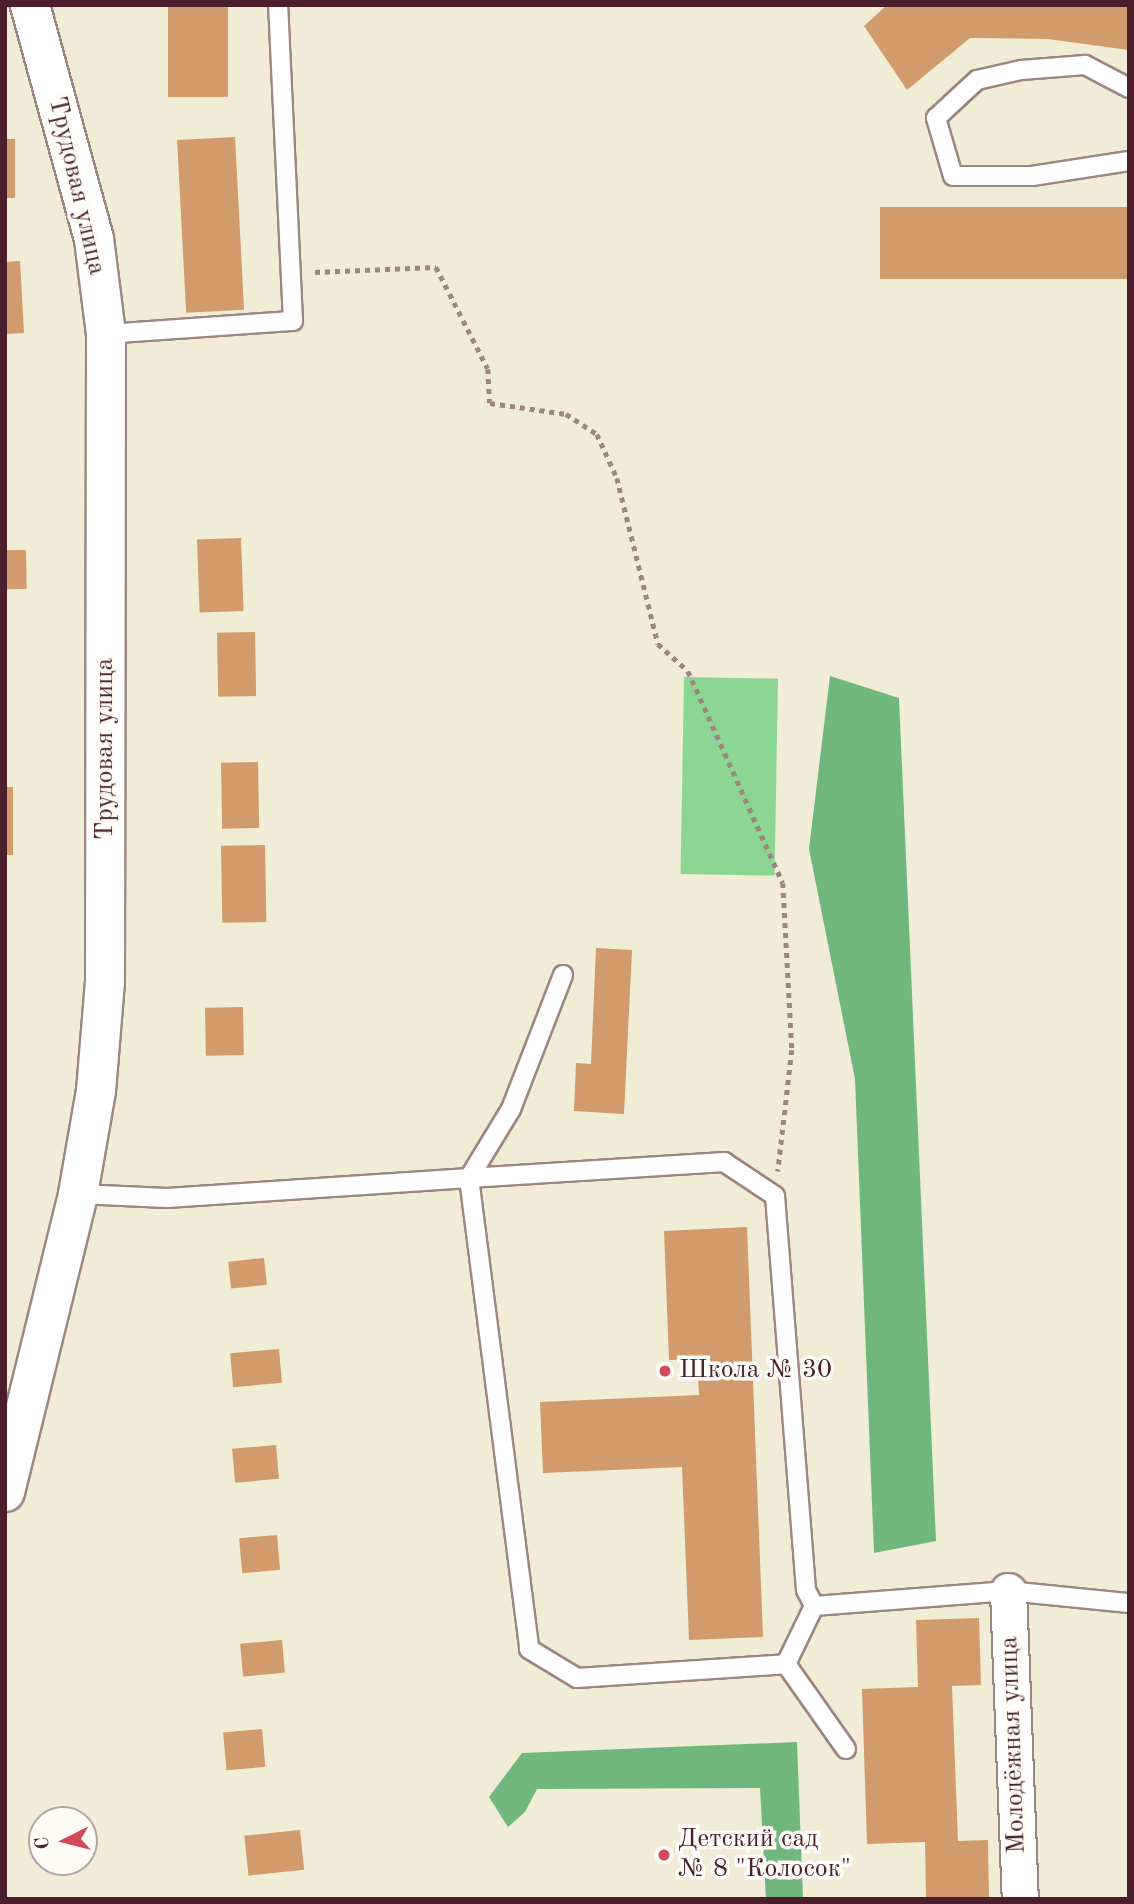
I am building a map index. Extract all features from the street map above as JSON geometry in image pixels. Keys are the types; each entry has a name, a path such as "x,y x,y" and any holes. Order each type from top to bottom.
{"main road":[{"name":"Трудовая улица","path":"5,1492 78,1194 96,1091 105,981 106,334 94,239 30,5"}],"street":[{"name":"Молодёжная улица","path":"1008,1591 1020,1899"}],"lane":[{"path":"106,334 293,321 278,5"},
{"path":"1129,88 1085,65 1021,70 977,80 936,118 953,176 1032,176 1129,161"},
{"path":"563,975 511,1109 469,1178 529,1649 577,1678 786,1664"},
{"path":"78,1194 167,1198 724,1162 775,1196 806,1590 814,1606"},
{"path":"814,1606 1008,1591 1129,1603"},
{"path":"786,1664 814,1606"},
{"path":"786,1664 846,1749"}],"path":[{"path":"289,273 436,267 488,369 490,403 566,414 597,434 617,478 659,643 688,670 783,883 792,1050 775,1196"}],"green space":[{"path":"830,676 899,698 936,1541 874,1553 855,1079 809,849"},
{"path":"684,677 778,679 775,876 681,874"},
{"path":"797,1742 803,1899 766,1899 760,1788 537,1789 525,1812 508,1827 489,1797 522,1753"}],"building":[{"path":"168,5 228,5 228,97 168,97"},
{"path":"887,5 1129,5 1129,50 1048,39 970,38 907,90 864,26"},
{"path":"235,137 244,310 186,313 177,140"},
{"path":"5,139 15,139 15,198 5,198"},
{"path":"880,207 1129,207 1129,279 880,279"},
{"path":"20,261 24,333 5,334 5,262"},
{"path":"241,538 244,611 200,612 197,540"},
{"path":"5,550 26,550 27,589 6,589"},
{"path":"255,632 256,696 218,697 217,633"},
{"path":"258,762 259,828 222,829 221,763"},
{"path":"5,787 13,787 13,855 5,855"},
{"path":"265,845 266,922 222,923 221,846"},
{"path":"596,948 632,950 624,1114 574,1111 576,1063 591,1064"},
{"path":"243,1007 244,1055 206,1056 205,1008"},
{"path":"747,1227 763,1637 689,1640 682,1467 543,1473 540,1402 699,1395 697,1359 669,1360 664,1231"},
{"path":"264,1258 267,1285 231,1289 228,1262"},
{"path":"279,1349 282,1383 233,1387 230,1353"},
{"path":"276,1445 279,1479 235,1483 232,1449"},
{"path":"277,1535 280,1570 242,1573 239,1538"},
{"path":"979,1618 981,1685 952,1686 958,1841 988,1840 989,1899 926,1899 925,1842 867,1844 862,1689 918,1687 916,1620"},
{"path":"282,1640 285,1673 243,1677 240,1644"},
{"path":"262,1729 265,1767 226,1770 223,1732"},
{"path":"300,1830 304,1870 248,1876 244,1836"}],"place":[{"name":"Школа № 30","path":"665,1371"},
{"name":"Детский сад № 8 \"Колосок\"","path":"664,1855"}]}
